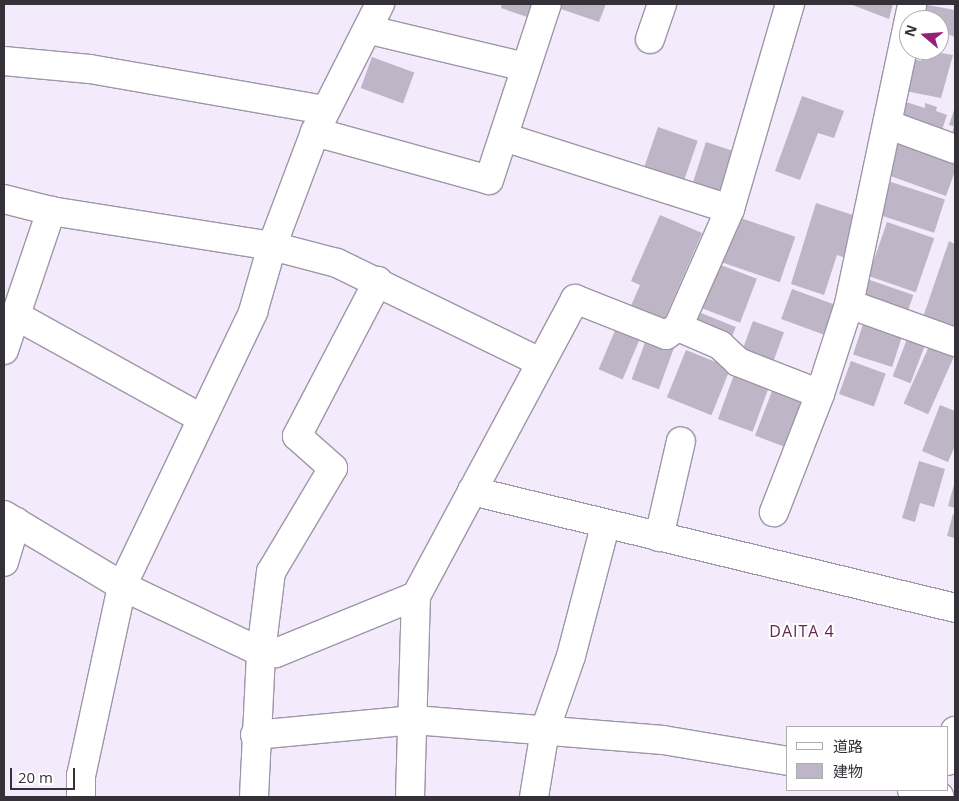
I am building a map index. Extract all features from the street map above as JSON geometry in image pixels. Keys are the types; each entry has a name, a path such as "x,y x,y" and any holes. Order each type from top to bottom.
{"street":[{"path":"81,797 81,776 122,586 253,312 272,246 320,121 370,30 380,4"},
{"path":"4,61 90,69 320,121 489,180 547,4"},
{"path":"650,39 662,4"},
{"path":"410,797 414,720 416,596 575,298 666,335 678,327 730,209 790,4"},
{"path":"774,512 820,394 849,304 889,125 912,4"},
{"path":"370,30 525,67"},
{"path":"889,125 955,149"},
{"path":"504,137 730,209"},
{"path":"4,199 50,211 272,246 337,263 378,281 540,362"},
{"path":"4,350 50,211"},
{"path":"254,797 255,736 261,652 271,572 333,468 297,436 378,281"},
{"path":"849,304 955,342"},
{"path":"15,315 201,418"},
{"path":"678,327 720,345 738,362 820,394"},
{"path":"659,538 681,441"},
{"path":"472,491 605,526 955,608"},
{"path":"4,562 10,519 122,586 261,652 276,653 416,596"},
{"path":"534,797 545,730 571,656 605,526"},
{"path":"255,736 414,720 662,740 786,761"},
{"path":"949,757 955,731"},
{"path":"919,791 940,794"}],"building":[{"path":"502,4 538,4 533,19 501,8"},
{"path":"560,4 606,4 599,22 558,8"},
{"path":"850,4 893,4 889,19"},
{"path":"922,4 955,10 955,37 949,35 949,10 921,10"},
{"path":"949,54 953,55 941,98 905,91 911,60 949,60"},
{"path":"372,57 414,72 403,103 361,88"},
{"path":"802,96 844,111 834,138 818,133 800,180 775,171"},
{"path":"906,102 925,108 925,103 937,107 936,111 947,115 941,133 901,121"},
{"path":"955,107 955,134 952,133 954,126 949,125"},
{"path":"658,127 698,141 682,187 642,173"},
{"path":"899,135 955,155 955,171 946,196 885,174"},
{"path":"706,142 737,152 723,198 691,188"},
{"path":"885,180 945,199 934,233 874,213"},
{"path":"816,203 862,218 849,259 837,255 824,295 791,284"},
{"path":"660,215 702,233 663,323 630,308 640,285 631,281"},
{"path":"732,215 795,237 780,282 716,260"},
{"path":"887,222 934,238 916,292 868,276"},
{"path":"949,241 955,244 955,334 921,323"},
{"path":"713,262 757,279 740,323 696,306"},
{"path":"867,279 913,295 905,320 859,304"},
{"path":"792,289 842,307 831,337 781,319"},
{"path":"696,311 736,327 729,344 689,328"},
{"path":"753,321 784,332 770,370 739,359"},
{"path":"863,324 902,337 892,367 853,354"},
{"path":"617,326 641,336 623,379 599,369"},
{"path":"647,337 674,347 659,389 632,379"},
{"path":"907,339 925,346 910,383 893,376"},
{"path":"930,344 955,355 928,414 904,403"},
{"path":"686,350 731,368 711,415 667,397"},
{"path":"851,361 886,374 874,407 839,394"},
{"path":"735,372 770,385 753,432 718,419"},
{"path":"774,386 810,400 791,449 755,435"},
{"path":"940,405 955,411 955,446 948,462 922,451"},
{"path":"919,461 945,469 934,507 920,503 915,522 902,518"},
{"path":"955,481 955,508 948,506"},
{"path":"953,514 955,514 955,538 947,536"}],"district":[{"name":"DAITA 4","path":"802,631"}]}
